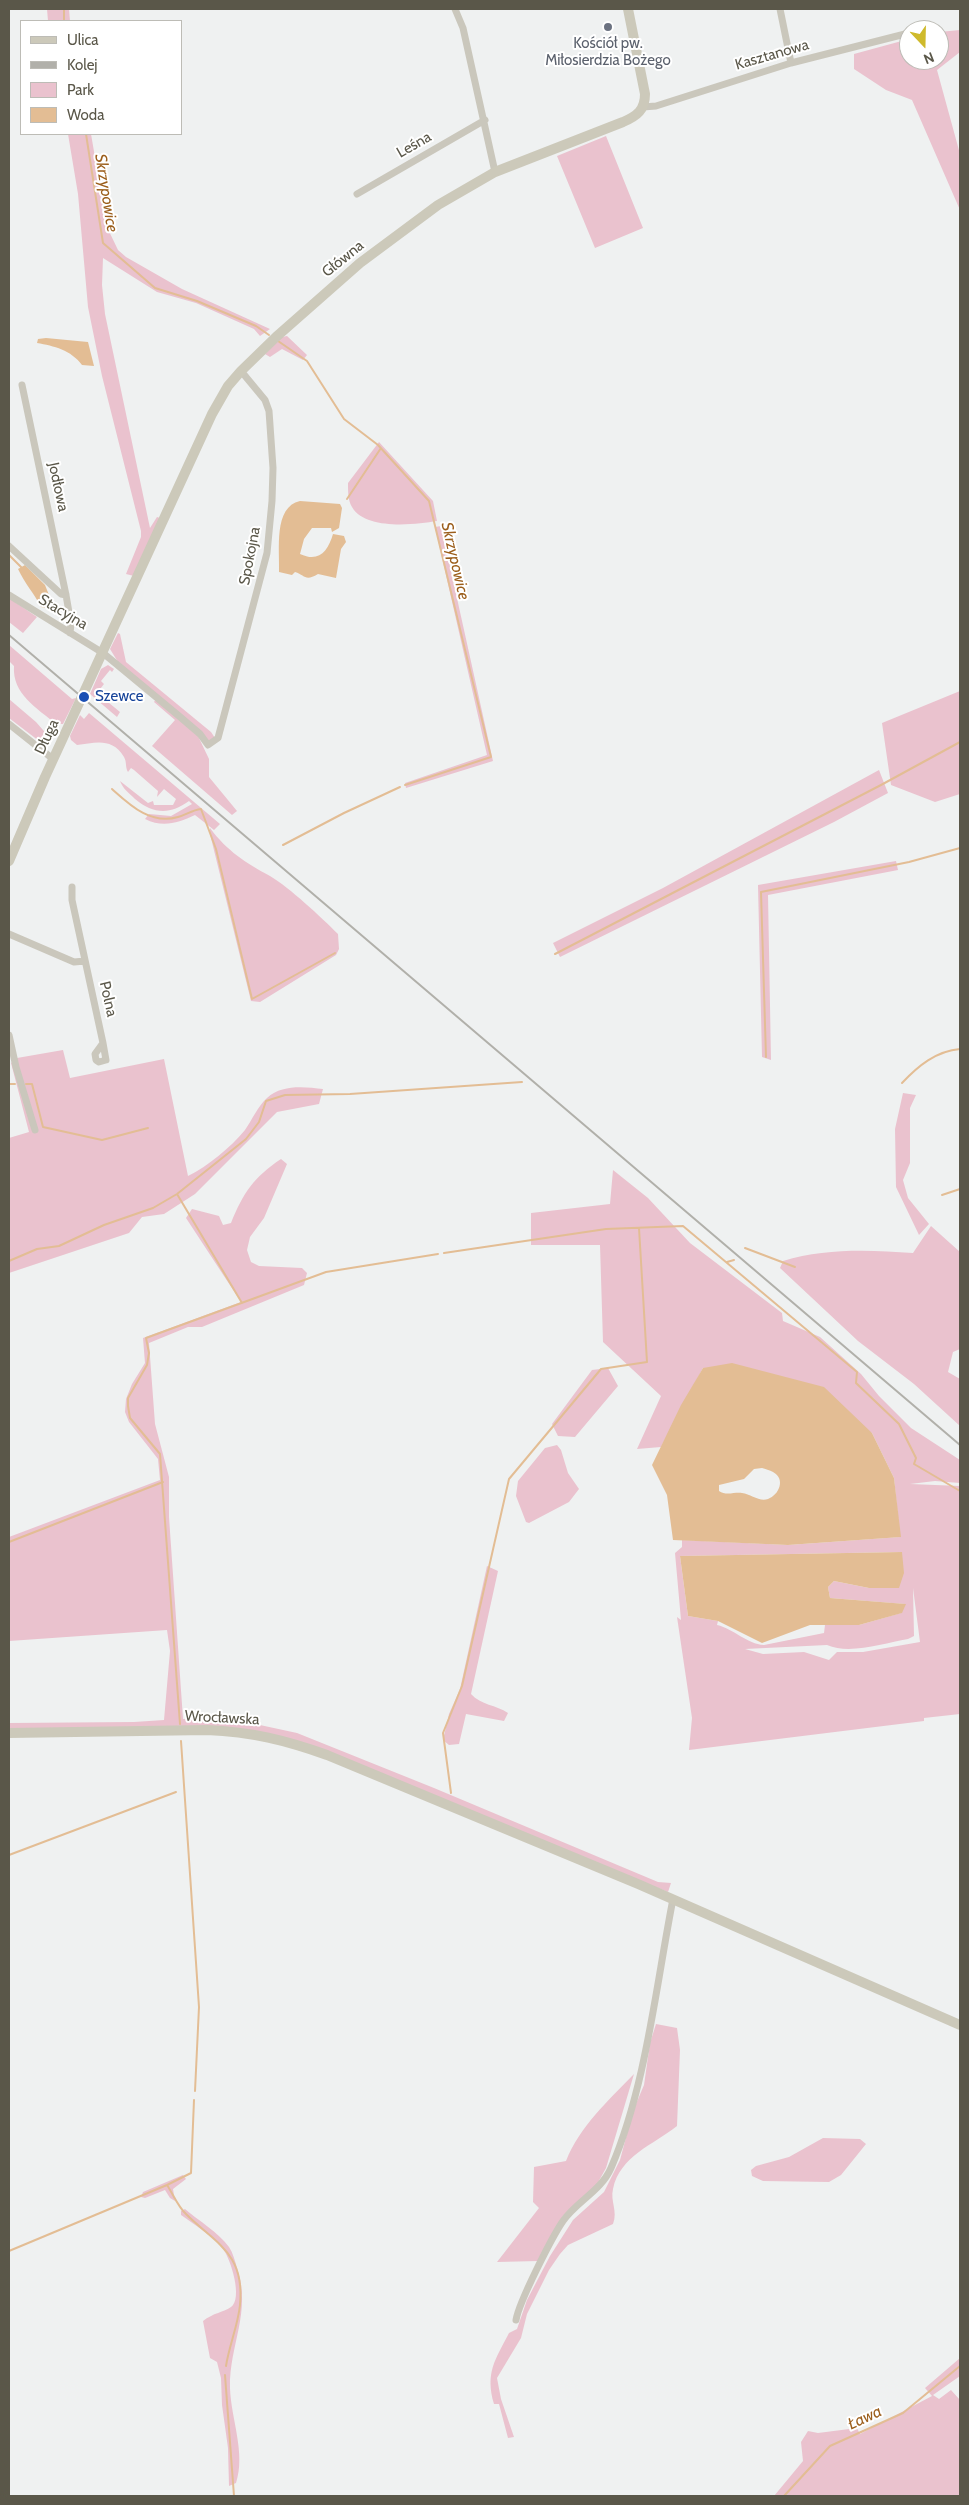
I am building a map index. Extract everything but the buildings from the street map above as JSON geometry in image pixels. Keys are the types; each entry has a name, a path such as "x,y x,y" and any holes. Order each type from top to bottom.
{"street":[{"path":"456,9 463,28 485,120 495,172"},
{"path":"628,9 644,94 643,107"},
{"path":"780,9 791,62"},
{"name":"Kasztanowa","path":"643,107 656,106 791,62 899,35"},
{"name":"Główna","path":"114,628 212,414 228,386 241,371 360,262 459,192 495,172 623,122 638,114 643,107"},
{"name":"Leśna","path":"357,194 485,120"},
{"name":"Spokojna","path":"208,745 218,738 261,581 267,553 271,514 273,468 269,410 265,400 241,371"},
{"name":"Jodłowa","path":"22,385 66,595 71,624 70,633"},
{"path":"9,546 61,594 66,595"},
{"name":"Stacyjna","path":"9,595 102,653 180,716 200,734 208,745"},
{"name":"Długa","path":"9,861 53,759 114,628"},
{"path":"9,724 53,759"},
{"name":"Polna","path":"72,887 72,900 104,1043"},
{"path":"9,934 74,962 85,961"},
{"path":"9,1035 35,1130"},
{"name":"Wrocławska","path":"9,1733 208,1730 268,1736 327,1755 451,1806 673,1899 960,2025"},
{"path":"516,2320 536,2272 562,2222 600,2185 620,2147 642,2064 673,1899"}],"green space":[{"path":"47,9 69,9 70,20 48,20"},
{"path":"960,30 960,52 949,61 949,31"},
{"path":"899,42 899,70 937,70 960,154 960,210 912,100 886,90 854,69 854,54"},
{"path":"68,135 91,135 97,169 102,182 106,225 118,250 126,257 182,289 270,329 260,336 254,329 196,303 157,292 103,258 102,285 105,314 150,528 157,517 160,518 134,576 126,574 141,537 141,531 102,376 88,307 78,194"},
{"path":"606,136 643,228 595,248 557,156"},
{"path":"287,336 307,355 303,360 282,349 270,357 265,354 282,337"},
{"path":"379,442 433,501 437,521 416,524 379,523 358,514 352,507 349,499 348,483"},
{"path":"441,526 493,761 406,788 405,783 487,755 435,527"},
{"path":"9,598 37,617 23,633 9,622"},
{"path":"118,633 120,634 126,662 211,732 215,738 209,742 118,662 110,649"},
{"path":"9,645 72,699 76,698 63,724 56,724 27,700 21,692 14,676 14,666 9,661"},
{"path":"108,665 114,669 112,672 110,670 101,681 104,684 97,693 120,712 117,717 90,694 101,669"},
{"path":"960,691 960,794 935,802 891,785 882,723"},
{"path":"9,699 36,722 50,738 43,744 9,718"},
{"path":"156,699 198,736 209,759 209,777 237,811 232,815 152,746 175,720 154,702"},
{"path":"89,713 220,824 214,830 195,815 164,824 145,819 149,814 171,816 192,804 189,801 175,809 162,811 148,808 135,799 124,789 120,781 148,803 153,801 154,805 173,805 176,799 164,789 157,797 158,791 134,770 131,768 128,772 124,757 114,746 103,743 77,745 71,740 70,736 80,715 84,719"},
{"path":"879,770 888,793 834,822 560,957 553,943 663,888"},
{"path":"210,828 230,850 287,888 338,934 339,949 336,955 260,1002 251,1001"},
{"path":"896,861 898,870 768,895 771,1060 762,1057 758,885"},
{"path":"63,1050 70,1078 164,1059 188,1176 211,1162 233,1143 245,1130 261,1105 273,1094 287,1088 323,1089 319,1104 277,1112 195,1194 164,1214 142,1217 129,1233 9,1273 9,1138 29,1132 11,1063 17,1058"},
{"path":"903,1093 916,1095 910,1108 910,1163 903,1180 908,1198 929,1224 919,1235 896,1187 895,1129"},
{"path":"281,1159 287,1164 264,1218 250,1237 247,1250 251,1262 259,1266 302,1268 307,1273 304,1285 202,1327 188,1327 149,1343 155,1424 169,1477 169,1517 183,1719 246,1722 297,1733 658,1882 671,1883 668,1892 279,1736 9,1730 9,1723 164,1720 170,1651 167,1630 9,1641 9,1537 160,1480 158,1459 129,1422 125,1412 126,1399 132,1384 145,1363 143,1338 241,1302 186,1218 192,1209 219,1216 223,1225 231,1223 250,1186 263,1172"},
{"path":"613,1170 648,1198 690,1243 782,1313 783,1321 820,1337 861,1374 879,1396 911,1428 960,1460 960,1483 935,1481 910,1484 960,1486 960,1714 924,1718 924,1721 689,1750 692,1718 677,1617 681,1620 675,1553 682,1547 682,1540 788,1545 900,1537 894,1478 872,1433 703,1368 661,1447 637,1449 661,1396 603,1342 600,1245 531,1245 531,1213 610,1204","holes":["902,1552 869,1588 834,1581 828,1587 830,1598 905,1604 901,1613 859,1625 825,1625 824,1633 764,1645 752,1642 717,1625 718,1621 688,1616 680,1556","913,1588 920,1642 863,1652 837,1652 829,1660 804,1652 763,1654 745,1649 827,1645 836,1648 856,1649 908,1639 914,1636"]},
{"path":"931,1226 960,1252 960,1349 953,1352 948,1372 960,1379 960,1426 914,1384 858,1341 780,1268 783,1261 831,1252 913,1253"},
{"path":"608,1368 618,1386 575,1437 558,1436 552,1424 592,1370"},
{"path":"557,1445 561,1450 568,1473 579,1489 569,1502 529,1523 526,1522 516,1496 518,1481 545,1448"},
{"path":"487,1566 498,1571 471,1694 475,1698 508,1713 504,1721 466,1714 459,1744 449,1745 443,1740 449,1714 460,1689"},
{"path":"656,2024 677,2028 680,2050 677,2126 639,2152 623,2168 613,2189 612,2198 615,2215 613,2224 568,2245 549,2270 527,2314 521,2338 497,2378 501,2399 514,2437 508,2438 499,2404 494,2404 491,2393 493,2367 509,2333 517,2329 527,2300 550,2256 573,2220 604,2192 620,2160 633,2111 644,2085 650,2043"},
{"path":"634,2074 606,2168 596,2186 563,2216 538,2261 497,2262 539,2208 533,2202 534,2167 566,2161 587,2125"},
{"path":"823,2138 860,2139 866,2144 841,2175 829,2182 763,2181 752,2176 751,2170 756,2166 789,2157"},
{"path":"183,2175 186,2179 173,2189 175,2201 170,2198 165,2190 145,2198 141,2197 143,2192"},
{"path":"185,2209 214,2232 229,2247 235,2260 241,2284 241,2314 233,2357 230,2388 239,2448 239,2472 236,2483 229,2486 228,2448 222,2405 221,2378 217,2362 210,2358 203,2321 231,2307 236,2296 235,2279 223,2249 209,2235 181,2215 181,2211"},
{"path":"960,2358 960,2376 933,2395 939,2399 951,2390 960,2400 960,2496 774,2496 803,2461 801,2442 808,2431 818,2433 857,2428 860,2434 932,2396 925,2388"}],"water":[{"path":"38,339 88,342 94,366 82,365 67,352 56,347 37,343"},
{"path":"300,501 340,504 342,508 339,528 332,532 331,528 312,528 304,539 300,554 312,557 322,554 333,534 344,536 346,542 341,549 336,578 318,574 308,578 295,572 292,575 279,572 279,541 282,520 285,512 291,505"},
{"path":"25,565 45,585 51,600 47,608 41,607 18,569"},
{"path":"732,1363 824,1387 872,1433 894,1478 901,1537 788,1545 673,1540 667,1495 652,1465 681,1405 703,1368","holes":["762,1468 772,1471 779,1479 778,1491 772,1497 765,1500 742,1493 727,1494 719,1491 719,1485 744,1479 754,1469"]},
{"path":"902,1552 904,1573 899,1588 869,1588 834,1581 828,1587 830,1598 906,1604 902,1613 859,1625 810,1625 762,1643 718,1621 688,1616 680,1556"}],"waterway":[{"name":"Skrzypowice","path":"64,9 64,20"},
{"name":"Skrzypowice","path":"86,135 103,243 155,288 197,301 256,326 269,335"},
{"name":"Skrzypowice","path":"278,341 307,361 344,419 378,445 429,501 491,757 405,785"},
{"path":"347,499 381,448"},
{"path":"9,555 23,569"},
{"path":"555,954 960,742"},
{"name":"Skrzypowice","path":"283,845 344,813 400,787"},
{"path":"112,789 134,807 150,816 168,819 201,809 216,849 252,999 335,953"},
{"path":"766,1057 761,892 909,862 960,848"},
{"path":"902,1083 928,1060 951,1050 960,1049"},
{"path":"9,1261 37,1249 59,1246 104,1225 153,1208 177,1194 246,1139 259,1122 266,1101 285,1095 350,1094 522,1082"},
{"path":"9,1084 15,1084"},
{"path":"26,1084 32,1084 43,1127 102,1140 148,1128"},
{"path":"942,1195 960,1189"},
{"path":"177,1194 242,1303"},
{"path":"444,1253 606,1229 683,1226 857,1372 856,1383 899,1424 916,1458 914,1464 960,1491"},
{"path":"451,1793 443,1733 462,1686 509,1479 601,1369 647,1362 639,1228"},
{"path":"745,1248 795,1267"},
{"path":"180,1724 160,1454 130,1418 128,1406 128,1398 147,1365 149,1353 146,1338 326,1272 438,1254"},
{"path":"727,1262 734,1260"},
{"path":"9,1542 163,1482"},
{"path":"181,1741 199,2007 195,2091"},
{"path":"9,1855 176,1792"},
{"path":"9,2251 167,2185 191,2173 194,2100"},
{"path":"167,2185 183,2211 226,2251 238,2273 240,2305 226,2366"},
{"name":"Ława","path":"784,2496 830,2446 903,2413 960,2366"},
{"path":"225,2375 234,2496"}],"railway":[{"path":"9,635 960,1445"}],"place":[{"name":"Kościół pw. Miłosierdzia Bożego","path":"608,27"},
{"name":"Szewce","path":"84,697"}]}
